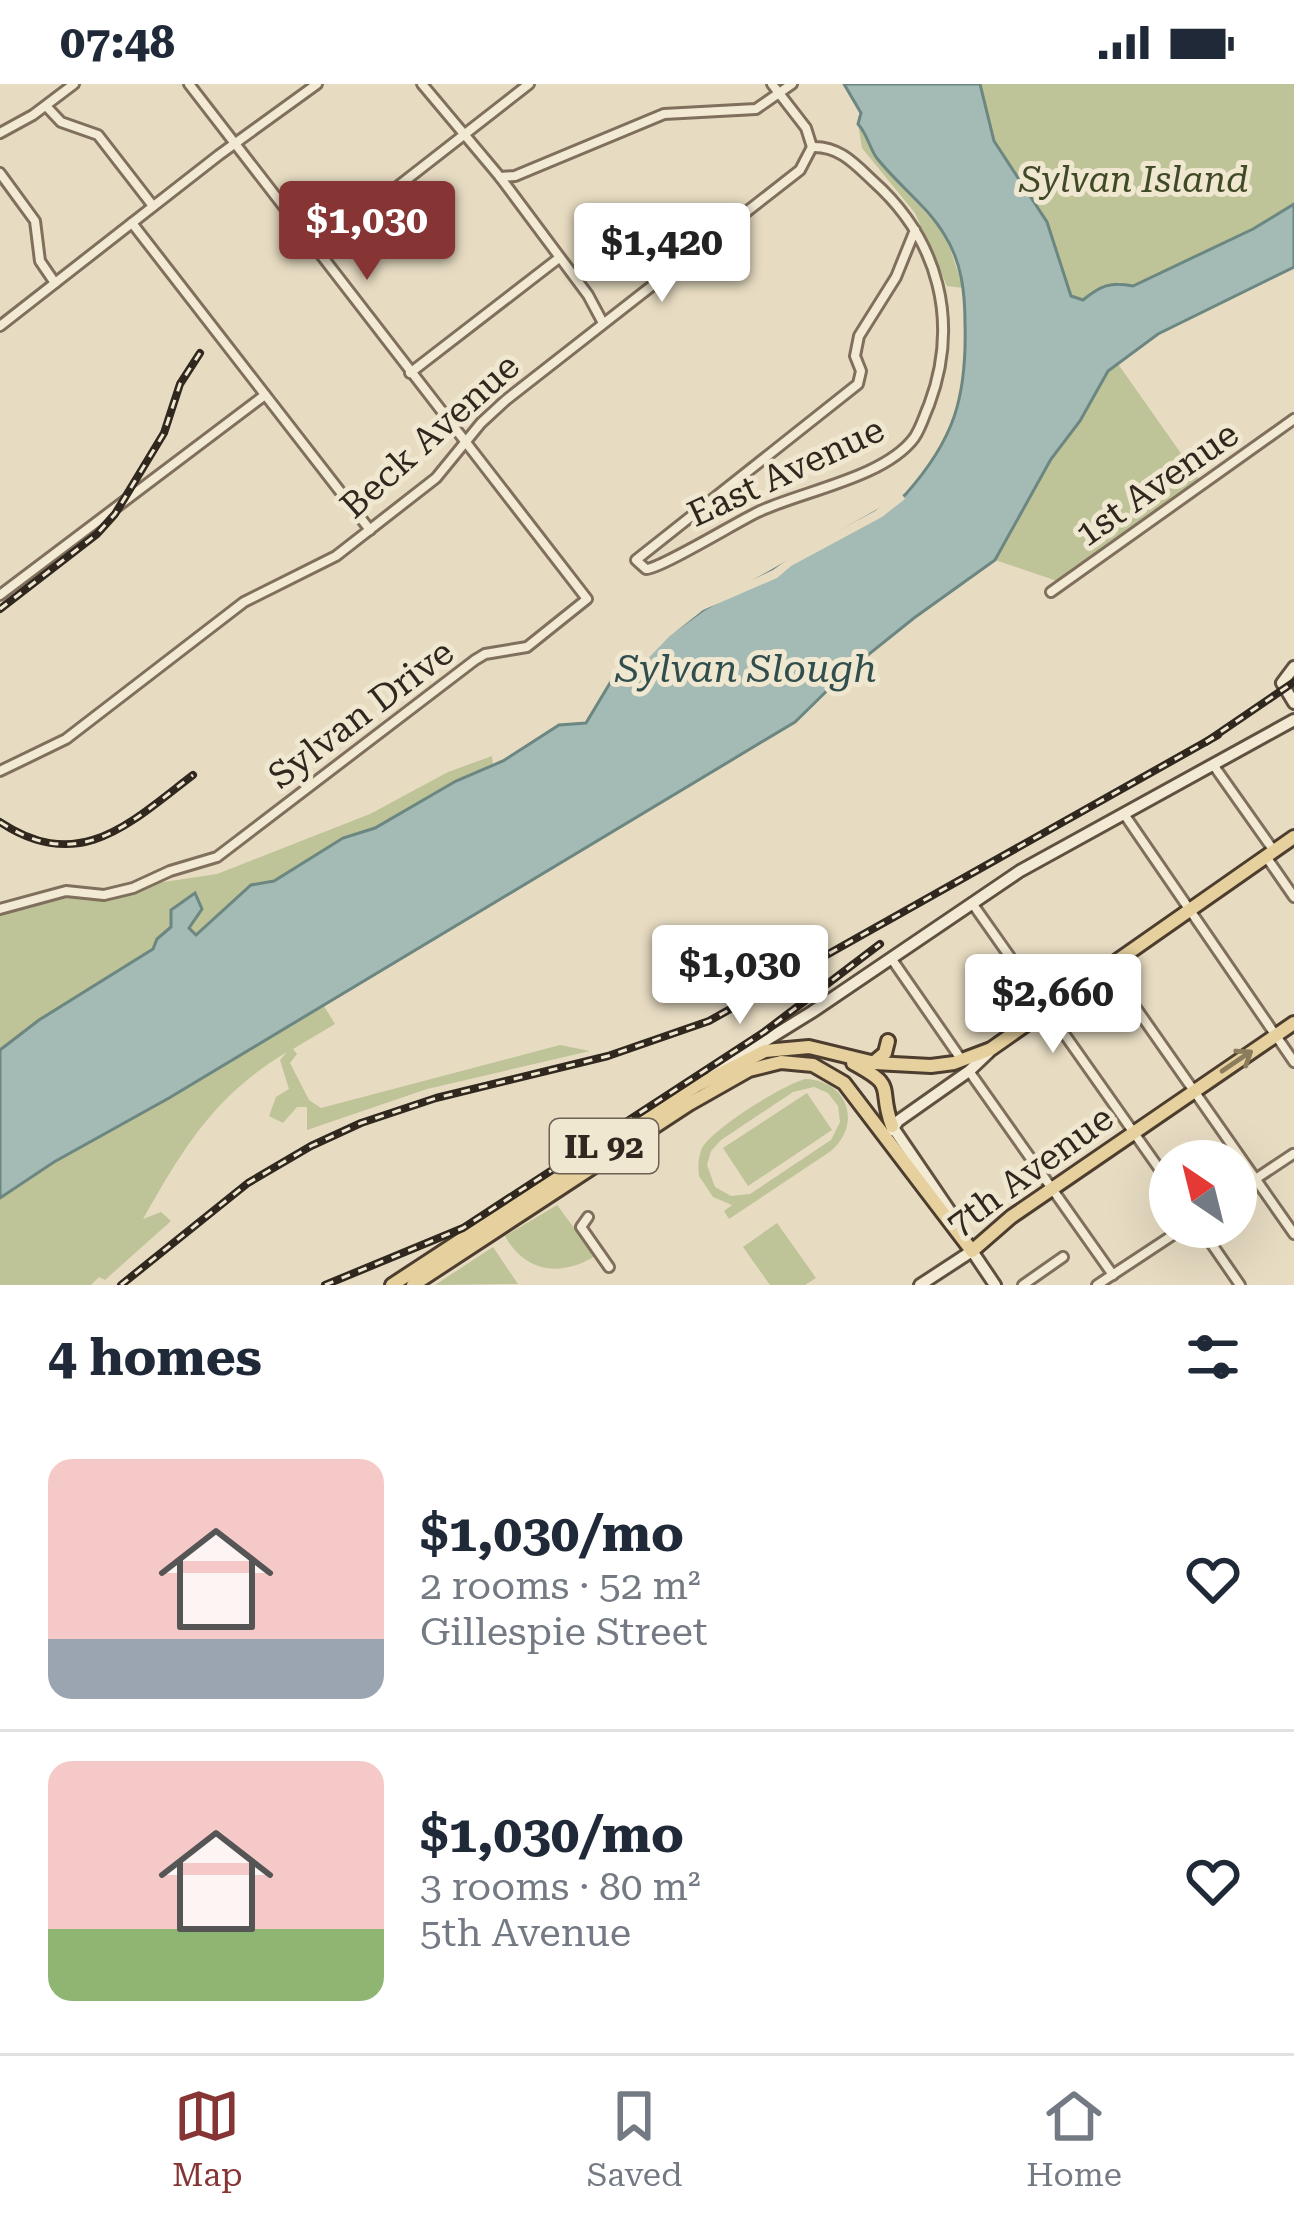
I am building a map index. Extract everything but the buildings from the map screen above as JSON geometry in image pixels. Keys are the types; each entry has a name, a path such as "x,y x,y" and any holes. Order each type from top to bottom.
{"main road":[{"name":"IL 92","path":"392,1285 696,1086 775,1048 809,1047 873,1063 966,1066 1294,837"},
{"name":"7th Avenue","path":"972,1252 1011,1217 1294,1023"},
{"path":"873,1063 889,1041"},
{"path":"831,1051 879,1077 886,1088 892,1127"},
{"name":"IL 92","path":"413,1285 759,1066 803,1064 825,1070 844,1083 972,1252"}],"street":[{"path":"0,133 74,84"},
{"name":"Sylvan Drive","path":"0,909 66,891 104,895 121,891 217,857 475,660 527,647 587,599 189,84"},
{"path":"0,326 317,84"},
{"path":"422,84 500,177 603,323"},
{"path":"315,251 529,84"},
{"path":"772,84 806,128 812,147"},
{"path":"500,177 515,176 664,114 750,110 792,84"},
{"path":"46,106 61,122 98,135 153,206"},
{"name":"East Avenue","path":"812,147 832,149 847,158 902,211 914,230 940,298 945,346 939,378 913,439 887,460 762,510 657,568 646,569 636,560 858,385 859,336 896,277 914,230"},
{"name":"Beck Avenue","path":"0,772 66,739 244,602 313,569 370,530 444,471 489,414 800,170 812,147"},
{"path":"0,173 35,220 40,261 55,283"},
{"path":"132,223 370,530"},
{"path":"410,373 560,258"},
{"path":"0,596 265,395"},
{"name":"1st Avenue","path":"1052,592 1294,419"},
{"path":"444,471 463,460 478,463"},
{"path":"1294,668 1283,678 1282,687 1294,703"},
{"path":"696,1086 1036,862 1294,720"},
{"path":"1214,766 1294,897"},
{"path":"1124,814 1294,1062"},
{"path":"972,903 1149,1155"},
{"path":"890,957 1113,1275"},
{"path":"1108,968 1228,1140"},
{"path":"892,1127 966,1066"},
{"path":"892,1127 894,1149"},
{"path":"892,1127 995,1285"},
{"path":"1257,1178 1292,1154"},
{"path":"1257,1182 1294,1234"},
{"path":"588,1217 581,1227 609,1267"},
{"path":"1096,1285 1154,1248"},
{"path":"1214,1248 1240,1285"},
{"name":"7th Avenue","path":"920,1285 972,1252"},
{"path":"1023,1285 1063,1257"}],"green space":[{"name":"Sylvan Island","path":"980,84 1294,84 1294,204 1253,229 1133,286 1119,282 1083,300 1071,296 1047,222 994,141"},
{"path":"858,124 874,154 946,236 963,288 947,286 915,213 862,148"},
{"path":"1118,364 1199,479 1057,581 995,560 1051,459 1080,421 1108,371"},
{"path":"492,756 493,765 375,828 343,838 202,944 39,1020 0,1050 0,913 39,901 79,895 100,899 150,884 217,874 370,814 448,772"},
{"path":"324,1006 335,1024 293,1049 297,1054 290,1063 309,1100 321,1108 560,1045 590,1051 427,1089 307,1130 307,1107 297,1107 283,1123 269,1116 276,1097 289,1089 280,1060 287,1052 239,1087 203,1125 143,1219 161,1212 171,1221 105,1280 99,1277 91,1285 0,1285 0,1198"},
{"path":"819,1081 840,1095 848,1116 841,1140 729,1219 724,1211 732,1205 713,1197 699,1176 702,1148 734,1119 795,1083","holes":["814,1087 828,1093 838,1106 840,1122 831,1140 750,1194 731,1196 715,1187 707,1165 721,1140 793,1092"]},
{"path":"807,1093 832,1130 748,1186 723,1148"},
{"path":"557,1205 595,1256 569,1267 545,1268 523,1258 505,1236"},
{"path":"777,1223 816,1278 805,1285 770,1285 743,1247"},
{"path":"493,1247 518,1284 435,1285"}],"water":[{"name":"Sylvan Slough","path":"844,84 980,84 994,141 1047,222 1071,296 1083,300 1106,286 1133,286 1253,229 1294,204 1294,267 1158,334 1108,371 1080,421 1051,459 995,560 844,674 795,722 0,1198 0,1050 153,949 171,927 171,910 195,893 202,909 189,928 196,935 251,885 274,881 343,838 375,828 456,781 503,761 559,725 586,723 616,673 635,669 703,610 905,495 922,475 946,436 960,396 965,350 961,278 937,223 876,157 858,124 861,113"}],"pier":[{"path":"900,491 905,499 882,517 777,578 703,610 635,672 622,664 633,663 700,605 773,570 875,511"}],"railway":[{"path":"0,609 97,534 115,514 164,433 180,384 200,353"},
{"path":"1206,742 1294,682"},
{"path":"121,1285 248,1183 311,1146 436,1098 608,1056 709,1021 1218,735"},
{"path":"0,822 55,844 80,843 125,825 193,775"},
{"path":"325,1285 463,1228 764,1032 880,944"}]}
